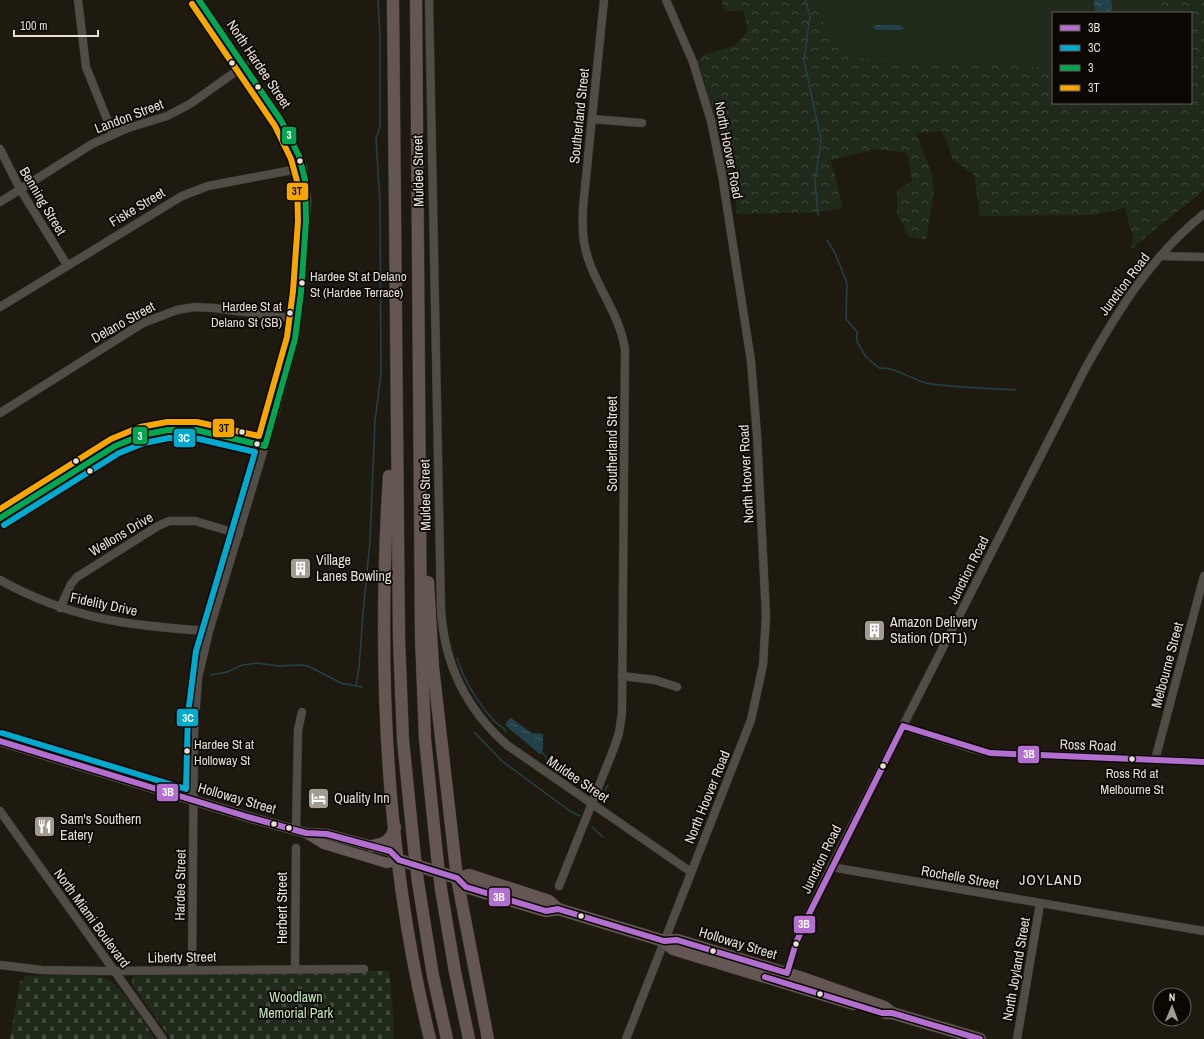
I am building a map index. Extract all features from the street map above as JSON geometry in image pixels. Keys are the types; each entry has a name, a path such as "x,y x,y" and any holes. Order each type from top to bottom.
{"highway":[{"path":"392,0 401,689 409,807 418,882 432,969 447,1039"},
{"path":"416,0 423,702 431,805 441,889 455,972 469,1039"},
{"path":"396,397 389,486 384,632 385,706 395,828 405,914 430,1039"},
{"path":"420,515 426,551 433,668 457,878 488,1039"},
{"path":"372,846 387,842 392,836 395,828"},
{"name":"Holloway Street","path":"399,860 457,878 466,887 482,892 546,910 558,909 664,941 677,940 882,1013 892,1013 980,1039"},
{"name":"Holloway Street","path":"457,878 469,875 549,901 558,909"},
{"path":"464,912 467,900 482,892"},
{"path":"414,965 416,1003 423,1039"}],"main road":[{"name":"Holloway Street","path":"0,742 301,832 324,844 387,863 399,860"},
{"name":"Holloway Street","path":"301,832 327,834 390,851 399,860"}],"street":[{"path":"78,0 86,67 113,134"},
{"name":"North Hardee Street","path":"194,800 196,696 201,661 287,371 298,319 307,208 303,168 296,148 285,127 199,0"},
{"name":"Muldee Street","path":"430,0 441,609 444,637 451,666 459,684 483,721 516,751 691,872"},
{"name":"Southerland Street","path":"559,886 619,733 622,713 626,361 622,335 594,274 584,241 584,191 604,0"},
{"name":"North Hoover Road","path":"626,1039 754,710 765,645 765,588 752,374 722,175 714,134 700,79 666,0"},
{"name":"Landon Street","path":"0,202 70,157 113,134 167,116 190,104 244,65"},
{"path":"592,119 642,123"},
{"name":"Benning Street","path":"0,149 20,189 67,265"},
{"name":"Fiske Street","path":"0,307 182,196 208,186 303,168"},
{"name":"Junction Road","path":"785,978 800,932 831,867 1091,359 1120,308 1136,285 1161,256 1204,214"},
{"path":"1161,256 1204,257"},
{"name":"Delano Street","path":"0,413 143,323 177,310 195,307 214,308 298,319"},
{"path":"0,518 115,446 147,434 168,430 196,430 265,446"},
{"name":"Wellons Drive","path":"60,608 71,584 77,577 163,523 185,520 239,534"},
{"name":"Melbourne Street","path":"1155,760 1201,600 1204,576"},
{"name":"Fidelity Drive","path":"0,580 39,600 60,608 119,622 149,627 209,630"},
{"path":"622,676 655,680 677,687"},
{"path":"301,832 298,736 302,712"},
{"name":"Ross Road","path":"903,726 960,745 990,753 1204,762"},
{"name":"Hardee Street","path":"192,970 194,800"},
{"name":"North Miami Boulevard","path":"0,812 163,1039"},
{"name":"Herbert Street","path":"295,968 296,848"},
{"name":"Rochelle Street","path":"831,867 1204,931"},
{"name":"North Joyland Street","path":"1017,1039 1040,904"},
{"name":"Liberty Street","path":"0,966 42,970 114,971 295,968 364,969"}],"green space":[{"path":"721,0 840,0 1052,34 1052,104 1192,104 1192,12 1129,12 1125,0 1204,0 1204,190 1131,249 1133,237 1125,208 1093,215 980,216 974,175 953,160 942,131 916,133 932,173 934,191 926,240 909,237 897,213 897,190 912,181 907,153 876,149 831,160 843,208 819,212 737,214 736,201 729,191 704,79 697,61 706,54 734,46 748,31 743,10 725,12"},
{"path":"810,0 1159,0 1160,12 1052,12 1052,68 844,57"},
{"name":"Woodlawn Memorial Park","path":"389,971 394,1020 394,1039 171,1039 132,985 133,977 139,975"},
{"path":"78,975 106,979 113,983 126,997 155,1039 10,1039 20,982 26,976"}],"water":[{"path":"1094,0 1111,0 1113,9 1108,12 1095,11"},
{"path":"874,25 899,25 904,28 902,30 875,30 873,28"},
{"path":"511,718 532,733 543,734 543,750 540,754 506,726 506,722"}],"waterway":[{"path":"356,686 359,668 370,541 375,421 381,374 380,202 376,138 380,127 380,35 378,0"},
{"path":"805,0 810,16 804,60 821,140 815,181 818,215"},
{"path":"827,240 835,253 847,283 846,319 857,332 857,342 866,357 879,368 886,368 900,372 925,383 1016,390"},
{"path":"457,658 463,675 476,698 493,720 504,728 506,732"},
{"path":"211,675 227,672 242,665 257,663 278,666 301,665 308,666 341,683 362,687"},
{"path":"475,733 503,762 570,811 580,816"},
{"path":"542,752 547,759"},
{"path":"547,760 589,786"},
{"path":"605,790 608,785"},
{"path":"592,827 603,837"}],"transit line":[{"name":"3","path":"0,518 115,446 142,435 168,430 196,430 265,446 295,339 301,292 306,221 305,180 299,156 282,122 199,0"},
{"name":"3T","path":"0,509 111,439 140,427 167,422 197,422 259,436 287,337 293,291 298,221 297,181 291,159 275,126 192,4"},
{"name":"3C","path":"2,733 186,789 188,714 196,651 255,452 195,438 169,438 144,443 119,453 4,525"},
{"name":"3B","path":"0,741 248,817 306,833 327,834 390,851 399,860 457,878 466,887 546,911 558,909 664,941 677,940 787,973 796,943 805,922 903,726 990,753 1204,762"},
{"name":"3B","path":"765,977 882,1013 892,1013 980,1039"}],"place":[{"name":"Hardee St at Delano St (Hardee Terrace)","path":"302,283"},
{"name":"Hardee St at Delano St (SB)","path":"290,313"},
{"name":"Village Lanes Bowling","path":"300,568"},
{"name":"Amazon Delivery Station (DRT1)","path":"875,630"},
{"name":"Hardee St at Holloway St","path":"187,751"},
{"name":"Ross Rd at Melbourne St","path":"1132,759"},
{"name":"Quality Inn","path":"319,798"},
{"name":"Sam's Southern Eatery","path":"45,827"}],"district":[{"name":"JOYLAND","path":"1051,879"}]}
